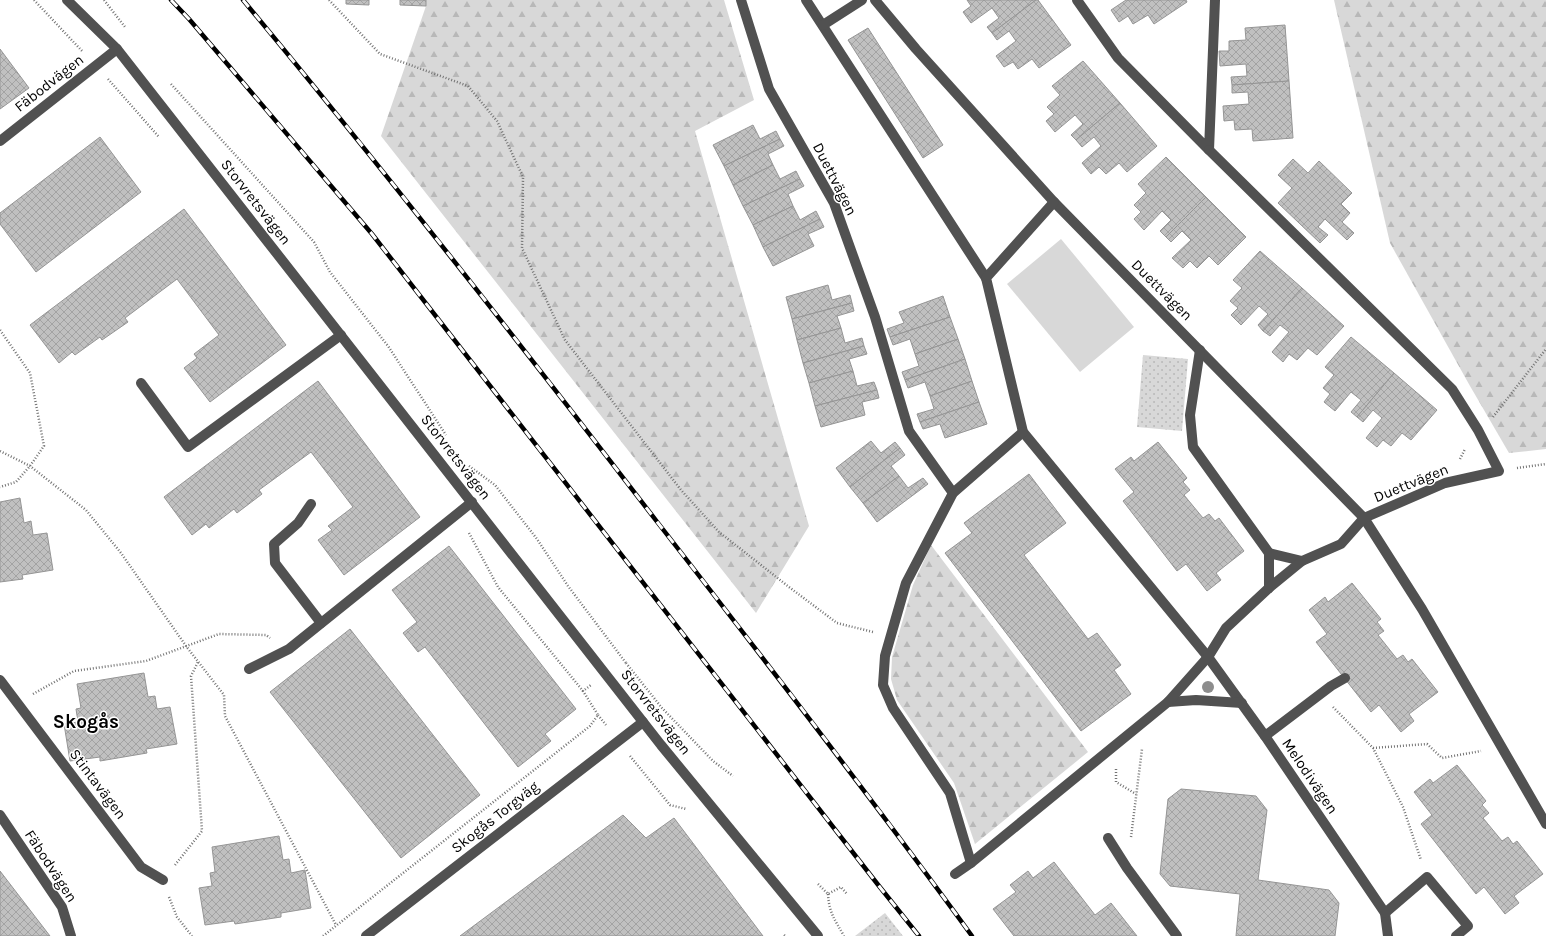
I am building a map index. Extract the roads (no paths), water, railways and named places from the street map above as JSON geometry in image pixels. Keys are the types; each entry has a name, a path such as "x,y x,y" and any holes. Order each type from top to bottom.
{"street":[{"name":"Storvretsvägen","path":"67,0 117,49 643,722 818,936"},
{"name":"Duettvägen","path":"741,0 769,89 834,203 875,317 909,431 953,493"},
{"path":"806,0 986,278 1022,432 953,493 906,583 885,656 883,685 893,708 950,793 971,863"},
{"path":"823,25 862,0"},
{"name":"Duettvägen","path":"875,0 916,49 1054,202 1364,518 1445,483 1499,471 1478,430 1452,389 1209,150"},
{"path":"1077,0 1118,58 1209,150"},
{"path":"1209,150 1215,0"},
{"name":"Fäbodvägen","path":"0,142 117,49"},
{"path":"986,278 1054,202"},
{"path":"141,383 188,447 341,336"},
{"path":"1200,350 1190,415 1193,447 1269,553 1269,588"},
{"name":"Melodivägen","path":"1022,432 1208,657 1242,703 1385,913 1388,936"},
{"path":"249,669 289,649 472,502"},
{"path":"311,504 298,523 274,544 275,563 321,623"},
{"path":"955,874 971,863 1168,702 1208,657 1226,628 1269,588 1302,561 1341,544 1364,518 1422,609 1546,824"},
{"path":"1269,553 1302,561"},
{"path":"1265,736 1320,694 1345,678"},
{"name":"Stintavägen","path":"0,680 141,867 163,880"},
{"path":"1168,702 1196,700 1242,703"},
{"name":"Skogås Torgväg","path":"366,936 643,722"},
{"name":"Fäbodvägen","path":"0,814 62,907 71,936"},
{"path":"1108,838 1127,868 1176,936"},
{"path":"1385,913 1427,877 1468,926 1456,936"}],"railway":[{"path":"171,0 189,19 372,234 919,936"},
{"path":"243,0 401,194 556,391 816,728 972,936"}],"district":[{"name":"Skogås","path":"86,721"}]}
